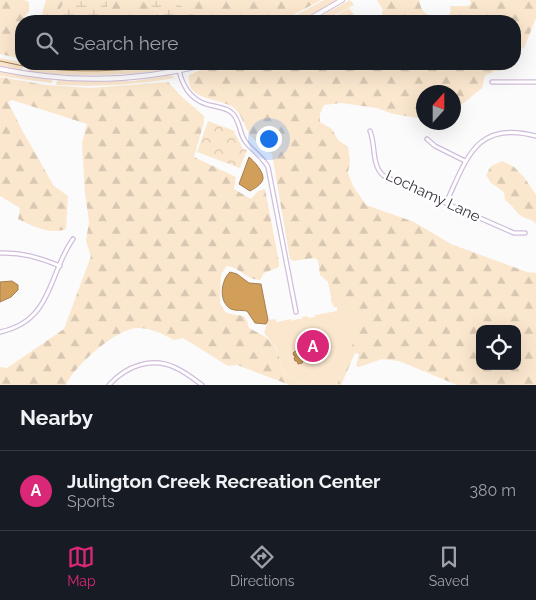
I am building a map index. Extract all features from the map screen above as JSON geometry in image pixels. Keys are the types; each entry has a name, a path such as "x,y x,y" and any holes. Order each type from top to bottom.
{"street":[{"path":"316,15 342,0"},
{"path":"0,69 52,77 90,79 129,77 179,70 184,87 194,98 206,104 225,108 233,113 244,140 261,157 268,167 271,176 296,312"},
{"path":"492,82 536,82"},
{"name":"Lochamy Lane","path":"370,131 374,141 376,166 380,173 514,232 526,233"},
{"path":"446,203 465,160 478,145 496,134 516,132 536,136"},
{"path":"427,140 435,146 465,160"},
{"path":"0,332 20,325 35,314 46,298 66,250 73,239"},
{"path":"0,253 21,253 60,266"},
{"path":"109,385 128,369 147,363 158,363 177,368 202,385"}],"green space":[{"path":"0,0 24,0 29,2 29,11 26,15 15,15 15,57 0,54"},
{"path":"46,0 65,0 57,15 42,15"},
{"path":"65,0 108,0 106,15 57,15"},
{"path":"108,0 142,0 163,15 106,15"},
{"path":"142,0 176,0 194,15 163,15"},
{"path":"176,0 321,0 293,15 194,15"},
{"path":"324,0 338,0 312,15 296,15"},
{"path":"350,0 354,5 335,15 323,15"},
{"path":"377,0 419,0 420,6 429,15 382,15 383,10"},
{"path":"470,0 536,0 536,18 524,48 521,48 521,15 449,15 451,11 450,6 468,6 471,4"},
{"path":"349,8 354,15 337,15"},
{"path":"0,58 15,61 15,70 0,67"},
{"path":"27,70 163,70 85,75 32,72"},
{"path":"200,70 502,70 485,76 482,88 461,105 461,85 416,85 416,118 393,114 377,108 341,103 324,105 320,114 320,122 332,129 338,140 348,147 350,160 348,173 353,186 366,205 414,222 451,244 527,272 536,273 536,385 457,385 399,361 382,359 359,367 356,366 359,354 355,353 341,385 337,385 365,312 331,297 328,282 320,275 318,260 314,258 293,261 290,259 272,154 253,139 237,111 229,105 196,93 189,83 189,75"},
{"path":"0,71 48,79 52,80 52,83 0,76"},
{"path":"171,75 175,78 131,84 101,86 56,85 57,80 134,81"},
{"path":"0,77 45,85 91,88 168,82 204,116 194,157 236,177 234,189 251,199 258,191 265,189 279,262 279,267 264,273 260,280 250,278 236,269 227,266 221,274 220,303 225,312 244,316 249,328 265,337 274,345 284,374 306,385 290,385 237,365 228,366 183,338 174,340 152,330 137,328 118,334 108,341 77,368 66,385 0,385 0,367 7,368 64,329 91,256 86,241 89,222 82,143 87,124 12,100 8,102 54,186 68,196 66,229 60,231 47,230 18,219 20,208 0,196"},
{"path":"208,121 235,131 234,134 243,149 247,150 240,168 197,152"},
{"path":"502,161 513,166 524,177 536,195 536,224 519,214 505,200 504,192 491,183 486,175 491,166"},
{"path":"331,297 362,309 365,315 337,385 306,385 284,374 276,347 264,333 268,320 276,319 277,322 291,319 292,321 302,319 302,317 315,317 315,315 337,311 337,307 334,307 331,301"}],"shaded area":[{"path":"249,157 263,176 260,184 250,191 239,184"},
{"path":"230,272 237,274 249,283 261,284 268,320 266,324 255,323 247,311 233,310 227,306 222,291 225,280"},
{"path":"12,281 18,285 18,290 11,297 0,302 0,282"},
{"path":"305,340 304,346 310,348 311,353 309,356 306,356 305,353 302,353 304,360 298,364 293,353 300,347 297,342"}],"waterway":[{"path":"0,61 15,64"},
{"path":"64,70 117,70"}],"place":[{"name":"Julington Creek Recreation Center","path":"313,346"}]}
